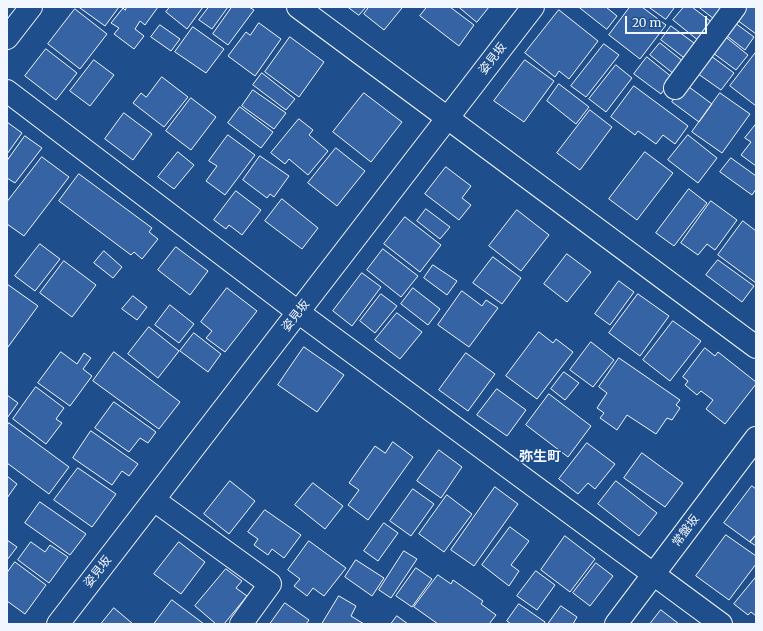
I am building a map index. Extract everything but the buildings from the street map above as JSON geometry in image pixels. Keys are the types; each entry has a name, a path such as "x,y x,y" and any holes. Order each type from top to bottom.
{"street":[{"path":"7,38 31,7"},
{"path":"298,7 756,347"},
{"name":"姿見坂","path":"58,624 533,7"},
{"path":"675,88 734,7"},
{"path":"7,91 298,312 721,624"},
{"name":"常盤坂","path":"616,624 756,438"},
{"path":"154,500 270,584 241,624"}],"district":[{"name":"弥生町","path":"540,457"}]}
